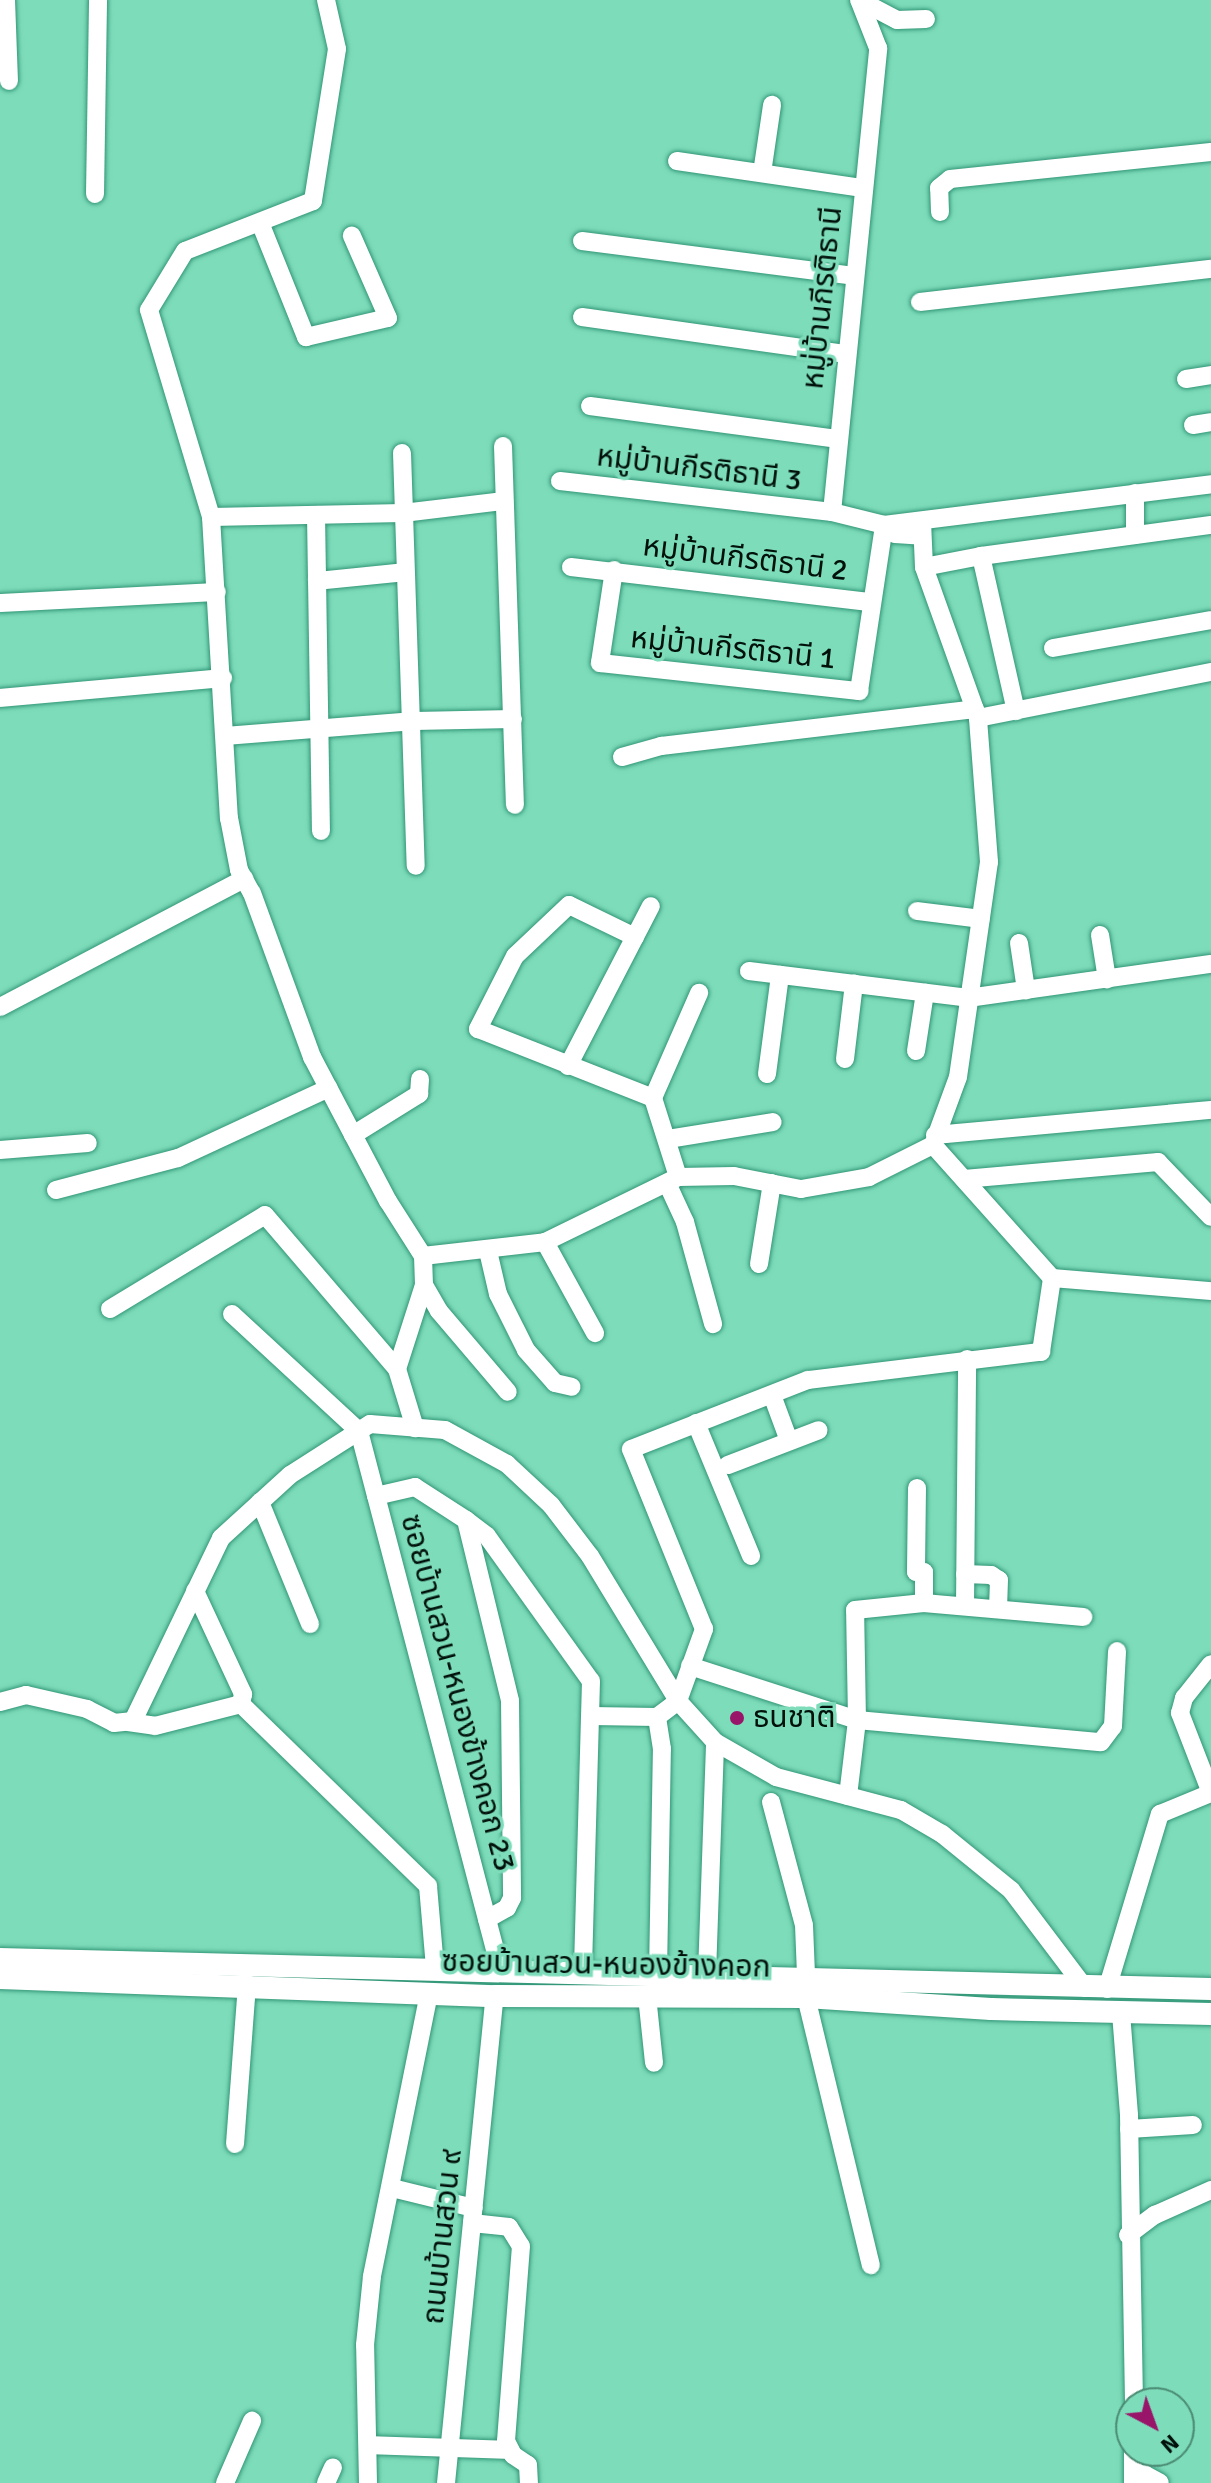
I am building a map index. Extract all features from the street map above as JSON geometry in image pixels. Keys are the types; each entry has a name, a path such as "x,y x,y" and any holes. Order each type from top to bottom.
{"main road":[{"name":"ซอยบ้านสวน-หนองข้างคอก","path":"0,1959 707,1974 806,1986 1121,2013 1211,2014"},
{"path":"495,1996 500,1969"},
{"name":"ซอยบ้านสวน-หนองข้างคอก","path":"0,1978 247,1983 495,1996 647,1996 806,1986 1211,1989"}],"street":[{"path":"6,0 9,81"},
{"path":"95,194 98,0"},
{"path":"326,0 337,49 313,201 261,225 185,251 149,310 211,517 229,818 244,879 312,1057 423,1256 424,1285 397,1369"},
{"path":"860,1 897,20 926,19"},
{"name":"หมู่บ้านกีรติธานี","path":"832,512 878,48 860,1"},
{"path":"762,173 772,105"},
{"path":"940,212 939,188 950,179 1211,152"},
{"path":"677,161 863,188"},
{"path":"261,225 306,337 388,318 352,236"},
{"path":"582,241 854,276"},
{"path":"920,302 1211,269"},
{"path":"582,317 846,354"},
{"path":"1186,379 1211,375"},
{"path":"590,406 837,439"},
{"path":"503,446 515,805"},
{"path":"402,453 414,721 416,866"},
{"name":"หมู่บ้านกีรติธานี 3","path":"560,481 832,512"},
{"path":"832,512 884,525 922,529 1135,493 1211,484"},
{"path":"1135,493 1135,535"},
{"path":"211,517 403,513 504,501"},
{"path":"316,515 321,831"},
{"path":"869,602 884,525"},
{"path":"924,567 981,556 1211,525"},
{"path":"922,529 924,567 976,714 989,862 958,1077 934,1140"},
{"path":"981,556 1016,711"},
{"name":"หมู่บ้านกีรติธานี 2","path":"571,567 869,602"},
{"name":"หมู่บ้านกีรติธานี 1","path":"614,570 600,663 859,691 869,602"},
{"path":"317,581 405,572"},
{"path":"0,603 217,592"},
{"path":"1053,648 1211,620"},
{"path":"622,757 661,746 1016,711 1211,672"},
{"path":"0,698 223,678"},
{"path":"225,736 414,721 513,719"},
{"path":"0,1007 244,879"},
{"path":"635,937 569,905 515,956 478,1029 653,1098"},
{"path":"568,1066 651,906"},
{"path":"917,911 981,919"},
{"path":"1100,935 1107,979"},
{"path":"1019,943 1026,990"},
{"path":"749,971 968,998 1211,964"},
{"path":"767,1074 780,975"},
{"path":"845,1059 854,984"},
{"path":"699,993 653,1098 668,1139 673,1180 713,1324"},
{"path":"916,1051 925,993"},
{"path":"353,1135 419,1094 420,1079"},
{"path":"56,1190 207,1147 329,1088"},
{"path":"423,1256 488,1251 545,1242 673,1180 734,1176 801,1189 869,1177 934,1140 1211,1110"},
{"path":"668,1139 773,1122"},
{"path":"934,1140 964,1179 1052,1278 1211,1291"},
{"path":"0,1150 88,1143"},
{"path":"964,1179 1158,1162 1211,1217"},
{"path":"759,1264 772,1183"},
{"path":"110,1309 265,1215 397,1369 415,1428"},
{"path":"545,1242 595,1333"},
{"path":"488,1251 498,1294 526,1350 555,1383 572,1387"},
{"path":"591,1716 657,1717 678,1701 704,1629 631,1449 808,1380 1041,1352 1052,1278"},
{"path":"424,1285 439,1311 508,1392"},
{"path":"232,1314 359,1431"},
{"path":"965,1606 967,1359"},
{"path":"772,1395 789,1441"},
{"path":"696,1423 751,1556"},
{"path":"132,1718 221,1538 260,1502 290,1475 370,1424 445,1430 507,1464 551,1505 590,1556 678,1701 715,1742 776,1777 901,1810 1011,1890 1096,1988 1160,1814 1211,1793 1180,1713 1184,1698 1211,1664"},
{"path":"728,1465 819,1430"},
{"name":"ซอยบ้านสวน-หนองข้างคอก 23","path":"359,1431 500,1969"},
{"path":"376,1496 415,1487 487,1536 591,1681 583,1971"},
{"path":"917,1488 916,1572 924,1572 924,1603"},
{"path":"260,1502 310,1624"},
{"path":"466,1520 510,1701 512,1898 507,1908 487,1919"},
{"path":"965,1574 991,1575 999,1580 998,1609"},
{"path":"195,1591 243,1694 241,1704"},
{"path":"848,1796 857,1720 855,1610 924,1603 1083,1617"},
{"path":"690,1666 857,1720 1101,1742 1113,1726 1117,1651"},
{"path":"0,1702 26,1695 132,1718 155,1726 241,1704"},
{"path":"241,1704 428,1886 435,1968"},
{"path":"657,1717 662,1749 658,1973"},
{"path":"707,1974 715,1742"},
{"path":"771,1802 804,1925 806,1986 871,2265"},
{"path":"235,2144 247,1983"},
{"path":"368,2479 365,2345 372,2276 429,1993"},
{"name":"ถนนบ้านสวน ๙","path":"446,2483 495,1996"},
{"path":"647,1996 654,2063"},
{"path":"1121,2013 1129,2129 1128,2235 1133,2387"},
{"path":"1129,2129 1193,2125"},
{"path":"392,2188 509,2227 521,2246 506,2441 510,2450 528,2465 529,2483"},
{"path":"1128,2235 1155,2215 1211,2190"},
{"path":"225,2483 252,2421"},
{"path":"368,2445 510,2450"},
{"path":"1134,2483 1144,2474 1160,2483"}],"place":[{"name":"ธนชาติ","path":"737,1718"}]}
